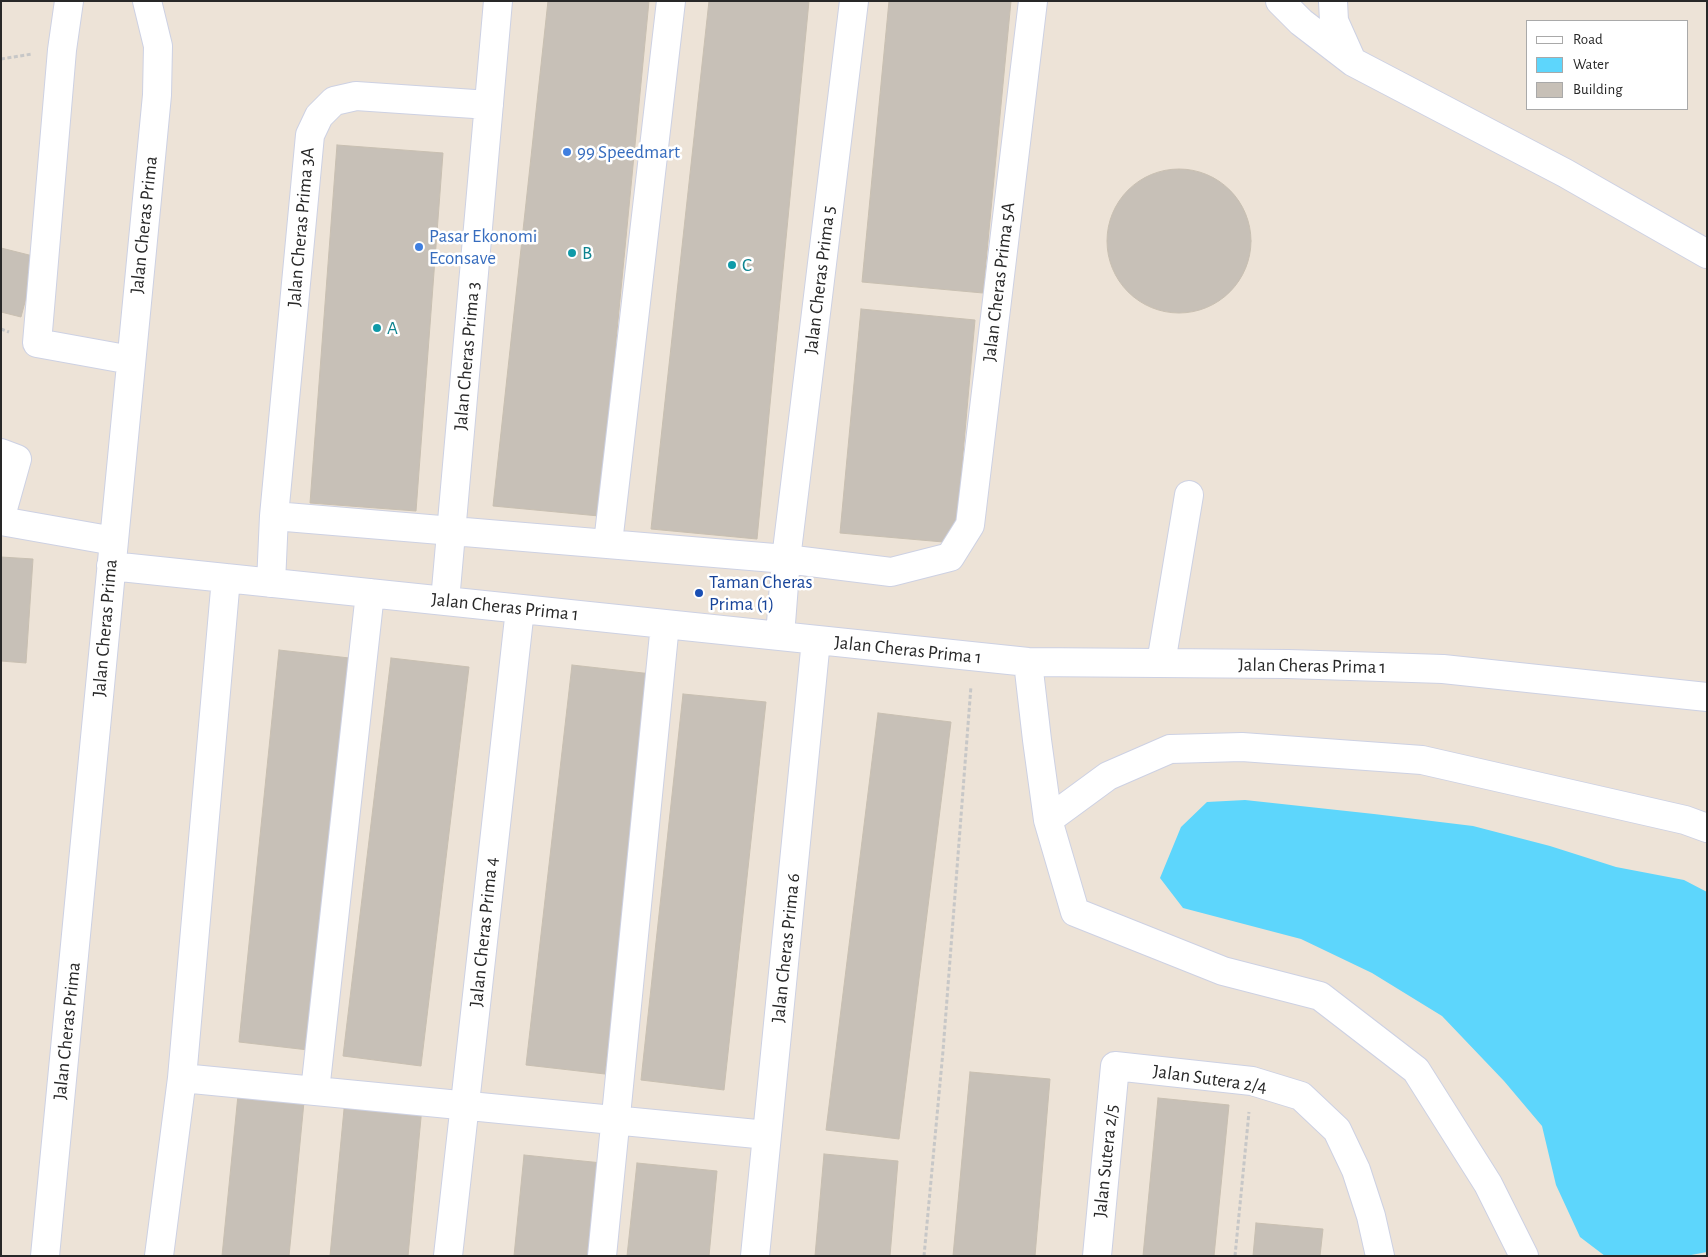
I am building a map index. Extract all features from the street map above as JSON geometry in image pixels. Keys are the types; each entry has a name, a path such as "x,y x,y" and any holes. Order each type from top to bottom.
{"street":[{"path":"69,1 58,98 37,343 131,360"},
{"name":"Jalan Cheras Prima","path":"45,1256 157,95 158,46 147,1"},
{"name":"Jalan Cheras Prima 3","path":"445,601 498,1"},
{"path":"608,543 671,1"},
{"name":"Jalan Cheras Prima 5","path":"780,636 786,559 854,1"},
{"name":"Jalan Cheras Prima 5A","path":"786,559 891,572 950,557 970,525 1034,1"},
{"path":"1280,1 1301,22 1353,62 1565,174 1707,254"},
{"path":"1333,1 1334,21 1353,62"},
{"name":"Jalan Cheras Prima 3A","path":"271,583 274,516 310,135 319,116 334,101 356,96 489,105"},
{"path":"1,453 17,459 7,520"},
{"path":"1161,663 1189,495"},
{"path":"274,516 786,559"},
{"name":"Jalan Cheras Prima 1","path":"7,520 83,536 113,554 226,578 973,657 1028,662 1443,669 1707,697"},
{"path":"159,1256 182,1078 226,578"},
{"path":"315,1091 370,593"},
{"name":"Jalan Cheras Prima 4","path":"448,1256 520,609"},
{"path":"602,1256 665,624"},
{"name":"Jalan Cheras Prima 6","path":"755,1256 816,640"},
{"path":"1028,662 1036,740 1048,820 1075,912 1223,971 1320,996 1416,1070 1488,1184 1524,1256"},
{"path":"1048,820 1108,776 1170,749 1242,747 1422,760 1685,820 1707,828"},
{"name":"Jalan Sutera 2/4","path":"1116,1066 1252,1081 1301,1096 1337,1130 1356,1170 1380,1256"},
{"name":"Jalan Sutera 2/5","path":"1097,1256 1116,1066"},
{"path":"182,1078 767,1134"}],"path":[{"path":"924,1256 944,1041 973,657"},
{"path":"1235,1256 1252,1081"}],"water":[{"path":"1245,800 1473,826 1550,846 1616,867 1684,880 1707,892 1707,1252 1686,1256 1605,1256 1580,1237 1556,1185 1542,1126 1504,1081 1442,1016 1372,973 1301,939 1183,908 1160,878 1181,827 1207,802"}],"building":[{"name":"B","path":"548,1 649,1 599,516 493,506"},
{"name":"C","path":"709,1 809,1 757,539 651,529"},
{"path":"889,1 1011,1 983,293 862,282"},
{"name":"A","path":"337,145 443,153 416,511 310,503"},
{"path":"1179,169 1207,174 1230,190 1246,213 1251,241 1246,269 1230,292 1207,308 1179,313 1151,308 1128,292 1112,269 1107,241 1112,213 1128,190 1151,174"},
{"path":"1,248 37,257 21,317 1,312"},
{"path":"861,309 975,320 955,543 840,533"},
{"path":"1,557 33,559 26,663 1,661"},
{"path":"279,650 358,659 317,1051 239,1042"},
{"path":"391,658 469,667 421,1066 343,1056"},
{"path":"572,665 652,674 605,1074 526,1065"},
{"path":"683,694 766,702 724,1090 641,1080"},
{"path":"878,713 951,722 899,1139 826,1130"},
{"path":"970,1072 1050,1079 1035,1256 953,1256"},
{"path":"238,1095 304,1102 289,1256 222,1256"},
{"path":"1158,1098 1229,1105 1214,1256 1143,1256"},
{"path":"345,1099 422,1107 408,1256 330,1256"},
{"path":"824,1154 898,1161 890,1256 815,1256"},
{"path":"524,1155 602,1163 592,1256 514,1256"},
{"path":"637,1163 717,1171 709,1256 627,1256"},
{"path":"1256,1223 1323,1229 1320,1256 1253,1256"}],"place":[{"name":"99 Speedmart","path":"567,152"},
{"name":"Pasar Ekonomi Econsave","path":"419,247"},
{"name":"B","path":"572,253"},
{"name":"C","path":"732,265"},
{"name":"A","path":"377,328"},
{"name":"Taman Cheras Prima (1)","path":"699,593"}]}
